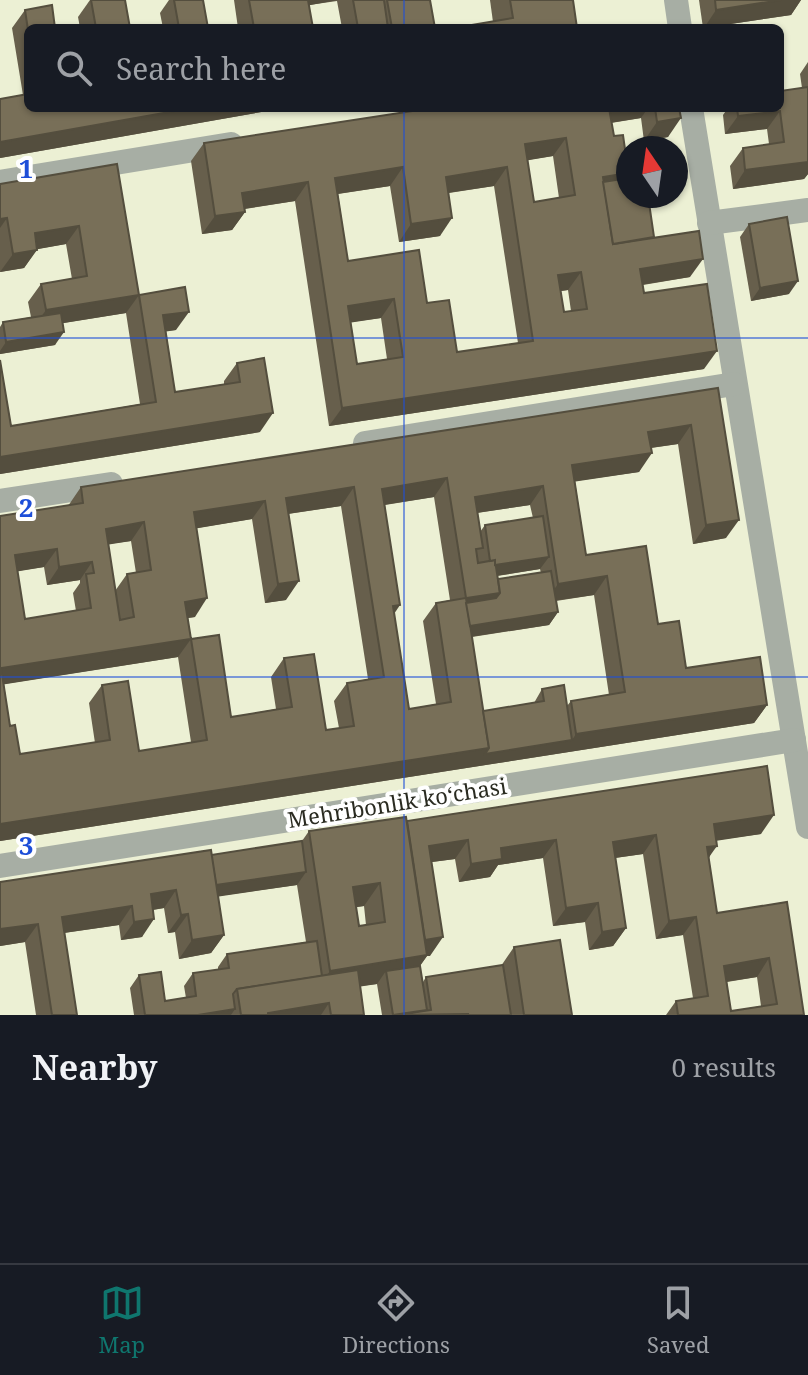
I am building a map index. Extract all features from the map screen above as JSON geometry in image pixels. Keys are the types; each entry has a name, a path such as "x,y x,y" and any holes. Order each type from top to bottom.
{"street":[{"path":"676,0 679,24"},
{"path":"692,112 808,827"},
{"path":"0,182 249,141"},
{"path":"709,223 808,210"},
{"path":"343,446 734,384"},
{"path":"0,501 141,479"},
{"name":"Mehribonlik koʻchasi","path":"0,866 794,740"}],"building":[{"path":"91,0 125,0 129,24 95,24"},
{"path":"174,0 203,0 207,24 178,24"},
{"path":"249,0 308,0 312,24 253,24"},
{"path":"353,0 384,0 387,24 357,24"},
{"path":"387,0 430,0 434,24 391,24"},
{"path":"510,0 573,0 576,24 478,24 513,18"},
{"path":"715,0 781,0 716,10"},
{"path":"52,5 54,24 27,24 25,10"},
{"path":"808,87 808,162 745,170 743,148 784,142 780,112 784,112 784,90"},
{"path":"24,95 24,112 169,112 0,142 0,99"},
{"path":"406,112 610,112 614,136 623,135 623,136 616,136 616,175 603,177 613,244 699,231 703,259 640,269 644,293 707,284 717,351 342,408 308,182 242,193 245,212 215,216 204,143","holes":["566,138 575,195 534,202 525,144","403,167 411,224 452,218 446,177 507,167 533,341 457,352 449,300 427,303 419,250 348,261 335,178","581,272 587,309 564,312 558,275","394,299 403,357 357,364 348,306"]},
{"path":"656,112 680,112 681,118 657,122"},
{"path":"738,112 772,112 738,116"},
{"path":"117,164 139,295 46,310 41,284 87,276 79,226 35,233 37,250 13,254 7,218 0,219 0,184"},
{"path":"616,180 616,208 650,208 654,237 613,244 603,182"},
{"path":"787,217 798,281 760,288 749,224"},
{"path":"185,287 189,312 163,315 175,392 240,382 237,363 264,358 273,413 0,457 0,360 11,426 156,402 139,295"},
{"path":"61,313 64,332 6,342 3,322"},
{"path":"718,388 739,520 706,525 691,425 648,432 652,453 572,465 586,555 646,546 658,624 679,621 686,668 760,657 767,705 576,734 571,701 625,692 607,576 558,584 543,486 475,497 483,548 476,549 478,563 495,560 500,593 466,598 489,748 0,824 0,516 83,503 81,487","holes":["447,478 466,598 436,603 451,702 409,709 393,606 400,605 382,489","354,487 384,677 347,683 354,726 326,730 314,654 284,658 292,707 231,717 219,635 191,639 185,602 207,598 194,512 265,501 278,584 299,581 286,498","144,522 151,570 127,574 134,617 120,620 106,529","57,549 59,567 92,562 94,573 86,574 91,608 25,619 15,555","191,639 207,740 139,751 128,681 102,685 110,740 20,754 15,725 10,726 1,668"]},
{"path":"543,516 549,557 495,565 495,560 490,561 485,525"},
{"path":"551,571 558,612 470,626 466,603 496,598 500,593 498,579"},
{"path":"564,685 572,740 485,754 489,748 483,711 544,701 542,689"},
{"path":"767,766 774,815 714,824 717,846 707,847 717,913 787,902 804,1015 678,1015 676,1001 708,996 696,917 669,921 656,835 613,842 626,928 602,932 598,903 566,908 556,840 501,848 502,859 471,864 468,840 429,846 443,937 425,940 407,821","holes":["769,958 777,1004 731,1011 724,966"]},
{"path":"406,817 427,955 330,971 309,831","holes":["380,883 385,922 359,926 353,887"]},
{"path":"302,841 306,872 216,885 211,855"},
{"path":"211,850 224,935 192,940 188,914 181,915 176,890 151,894 154,919 134,922 132,906 62,917 77,1015 52,1015 38,924 0,929 0,882"},
{"path":"560,940 572,1015 524,1015 514,947"},
{"path":"317,941 322,976 237,989 233,994 235,1009 198,1015 145,1015 139,975 161,972 165,1001 196,996 193,973 229,968 227,954"},
{"path":"503,965 511,1015 397,1015 431,1010 426,977"},
{"path":"420,966 427,1010 393,1015 386,971"},
{"path":"358,970 364,1015 331,1015 329,1003 268,1015 241,1015 237,989"}]}
